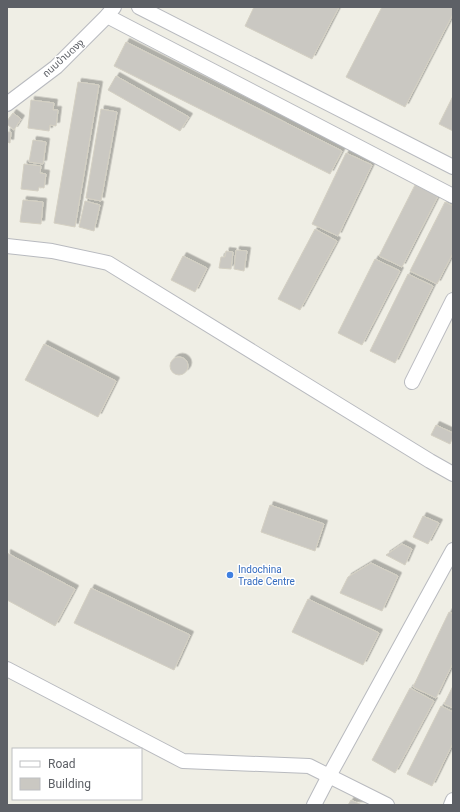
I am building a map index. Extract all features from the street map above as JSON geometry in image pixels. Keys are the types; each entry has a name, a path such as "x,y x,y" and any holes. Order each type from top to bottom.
{"street":[{"path":"139,7 453,167"},
{"path":"111,12 453,196"},
{"name":"ถนนบ้านดงงู","path":"7,104 56,67 111,12"},
{"path":"7,246 52,251 108,263 453,474"},
{"path":"412,382 453,300"},
{"path":"314,805 453,550"},
{"path":"7,669 183,761 308,766 387,805"},
{"path":"451,805 453,800"}],"building":[{"path":"254,7 339,7 312,59 245,26"},
{"path":"382,7 453,7 453,14 405,107 346,77"},
{"path":"126,42 342,151 330,174 114,66"},
{"path":"116,76 189,117 180,131 108,90"},
{"path":"78,82 99,85 75,227 54,223"},
{"path":"453,96 453,131 439,124"},
{"path":"31,100 54,103 53,110 58,110 56,126 50,125 49,131 28,128"},
{"path":"101,109 117,112 101,201 86,198"},
{"path":"13,113 21,119 14,130 7,124 7,121"},
{"path":"7,132 11,132 10,143 7,142"},
{"path":"33,140 46,142 43,164 29,162"},
{"path":"346,153 372,165 338,236 312,224"},
{"path":"24,164 41,166 40,173 46,174 44,188 39,187 38,191 21,189"},
{"path":"415,185 438,196 402,267 379,256"},
{"path":"23,200 43,202 41,224 20,222"},
{"path":"85,201 100,205 94,231 79,227"},
{"path":"445,202 453,206 453,253 437,284 410,271"},
{"path":"315,229 337,241 300,310 278,299"},
{"path":"236,250 247,251 244,271 234,269"},
{"path":"226,251 233,252 231,269 219,268 221,257 225,257"},
{"path":"183,256 207,268 195,292 171,280"},
{"path":"375,259 400,271 362,345 338,333"},
{"path":"408,274 433,286 395,363 370,351"},
{"path":"44,344 116,381 98,417 25,380"},
{"path":"175,357 183,357 188,362 186,373 183,375 175,375 170,370 170,362"},
{"path":"436,425 453,433 450,444 431,435"},
{"path":"270,505 324,524 315,551 261,532"},
{"path":"423,516 439,523 428,544 413,537"},
{"path":"402,544 412,549 405,565 386,555"},
{"path":"7,553 75,589 55,626 7,600"},
{"path":"371,563 398,576 382,611 340,593 348,577"},
{"path":"91,588 190,635 174,670 74,623"},
{"path":"308,599 379,633 363,665 292,632"},
{"path":"449,612 453,614 453,663 436,698 413,687"},
{"path":"453,686 453,708 444,704"},
{"path":"410,688 434,701 395,773 372,760"},
{"path":"441,706 453,712 453,743 432,786 407,774"},
{"path":"351,800 362,805 348,805"}],"place":[{"name":"Indochina Trade Centre","path":"230,575"}]}
